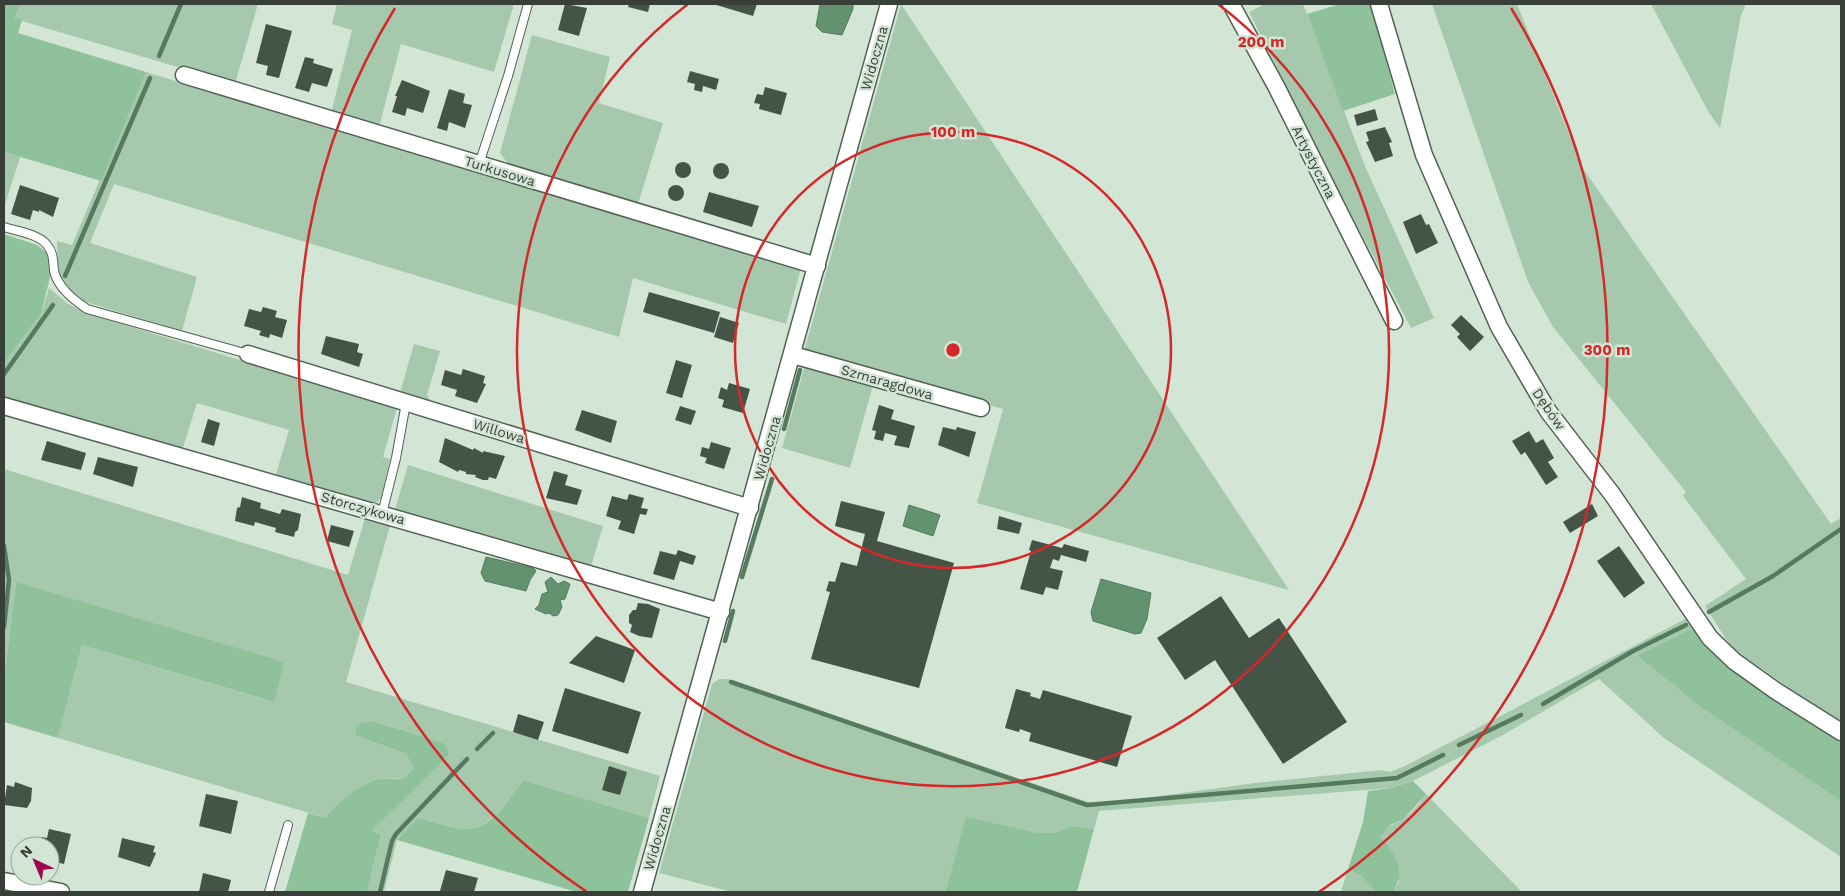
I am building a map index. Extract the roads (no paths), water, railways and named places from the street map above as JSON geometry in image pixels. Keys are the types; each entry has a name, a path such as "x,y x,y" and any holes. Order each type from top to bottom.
{"street":[{"name":"Widoczna","path":"642,892 793,355 889,4"},
{"name":"Artystyczna","path":"1231,4 1277,88 1394,321"},
{"name":"Dębów","path":"1378,4 1424,155 1500,327 1548,411 1612,494 1710,638 1741,666 1841,732"},
{"name":"Turkusowa","path":"184,75 817,266"},
{"name":"Willowa","path":"248,354 750,508"},
{"name":"Szmaragdowa","path":"793,355 981,408"},
{"name":"Storczykowa","path":"4,406 721,612"},
{"path":"4,881 61,892"}],"lane":[{"path":"478,165 508,76 528,4"},
{"path":"4,227 40,239 47,245 52,256 54,272 60,285 67,294 87,309 248,354"},
{"path":"382,514 396,458 406,403"},
{"path":"269,892 288,825"}],"waterway":[{"path":"159,56 181,4"},
{"path":"65,276 150,78"},
{"path":"4,374 53,305"},
{"path":"784,429 800,370"},
{"path":"742,577 772,479"},
{"path":"1709,612 1773,576 1841,529"},
{"path":"4,546 9,580 4,627"},
{"path":"725,641 733,611"},
{"path":"1543,704 1633,651 1686,625"},
{"path":"731,682 1087,805 1397,778 1443,755"},
{"path":"1459,745 1521,715"},
{"path":"477,749 493,733"},
{"path":"380,892 392,841 396,834 467,759"}]}
